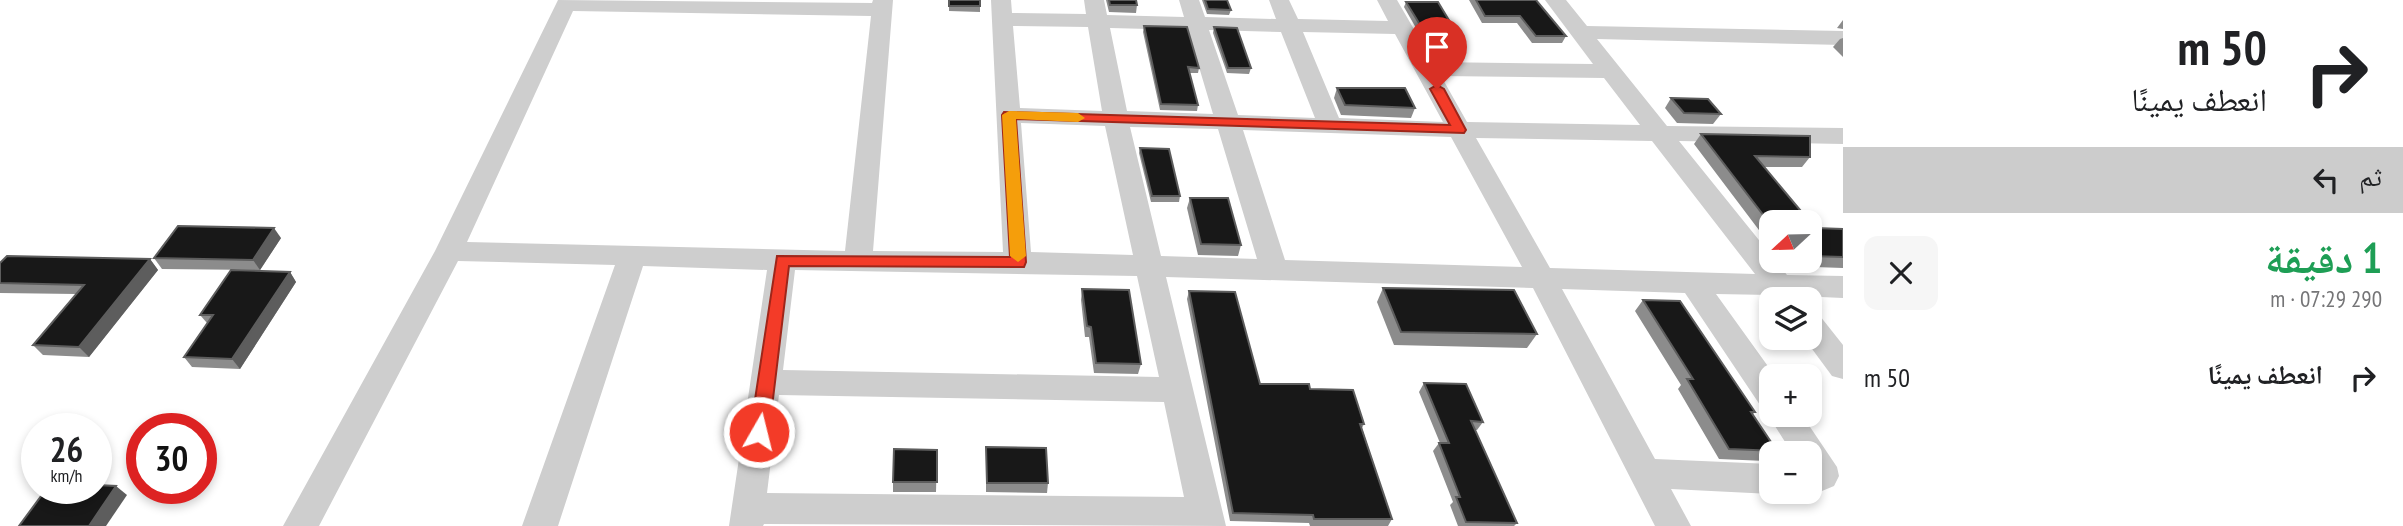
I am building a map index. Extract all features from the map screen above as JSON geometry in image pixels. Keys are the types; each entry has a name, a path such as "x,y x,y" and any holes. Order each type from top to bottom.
{"street":[{"path":"1279,0 1330,125"},
{"path":"1387,0 1542,278 1673,526"},
{"path":"1555,0 1780,287"},
{"path":"301,526 449,251 567,2 883,5 858,260"},
{"path":"1018,262 1002,9 1193,11 1290,25 1403,28"},
{"path":"782,260 747,517 1206,520 1179,390 1116,119 1096,10"},
{"path":"1193,11 1275,271"},
{"path":"1581,32 1843,38"},
{"path":"1426,69 1613,71"},
{"path":"1009,115 1460,130 1843,136"},
{"path":"449,251 782,260 1018,262 1693,282 1759,289"},
{"path":"540,526 633,255"},
{"path":"1693,282 1759,378"},
{"path":"1822,289 1843,287"},
{"path":"1822,340 1843,367"},
{"path":"766,382 1179,390"},
{"path":"1645,473 1759,478"}],"building":[{"path":"949,0 980,0 980,6 949,6"},
{"path":"1109,0 1136,0 1137,5 1110,5"},
{"path":"1205,0 1227,0 1231,10 1208,9"},
{"path":"1476,0 1536,0 1566,36 1536,36 1520,16 1485,16"},
{"path":"1406,2 1438,2 1459,37 1427,36"},
{"path":"1144,26 1187,27 1199,68 1188,67 1198,105 1161,104"},
{"path":"1214,27 1237,28 1251,68 1228,68"},
{"path":"1337,88 1405,88 1415,108 1345,105"},
{"path":"1671,98 1708,99 1721,114 1684,113"},
{"path":"1701,134 1810,136 1810,157 1755,156 1800,210 1759,210"},
{"path":"1140,148 1169,149 1180,196 1152,196"},
{"path":"1190,198 1228,198 1241,245 1201,244"},
{"path":"178,226 274,228 253,260 154,258"},
{"path":"1822,228 1843,229 1843,257 1822,256"},
{"path":"7,256 150,259 79,347 33,345 84,285 0,283 0,263"},
{"path":"231,270 290,272 232,359 184,357 213,315 200,315"},
{"path":"1383,288 1514,290 1537,334 1401,332"},
{"path":"1082,289 1129,290 1141,364 1096,363"},
{"path":"1189,291 1235,292 1260,384 1309,384 1310,389 1353,390 1364,424 1360,424 1392,519 1314,519 1313,515 1233,513"},
{"path":"1643,300 1680,301 1755,412 1751,412 1770,441 1759,441 1759,450 1729,449 1687,379 1693,379"},
{"path":"1424,383 1466,384 1483,422 1471,421 1517,523 1466,522 1456,497 1460,497 1439,443 1449,443"},
{"path":"986,447 1046,448 1048,483 987,483"},
{"path":"894,449 937,450 937,482 893,482"},
{"path":"35,504 104,504 89,526 19,526"}],"slow traffic":[{"path":"1018,256 1009,115 1078,118"}],"route":[{"path":"759,432 782,260 1018,262 1009,115 1460,130 1437,89"}]}
